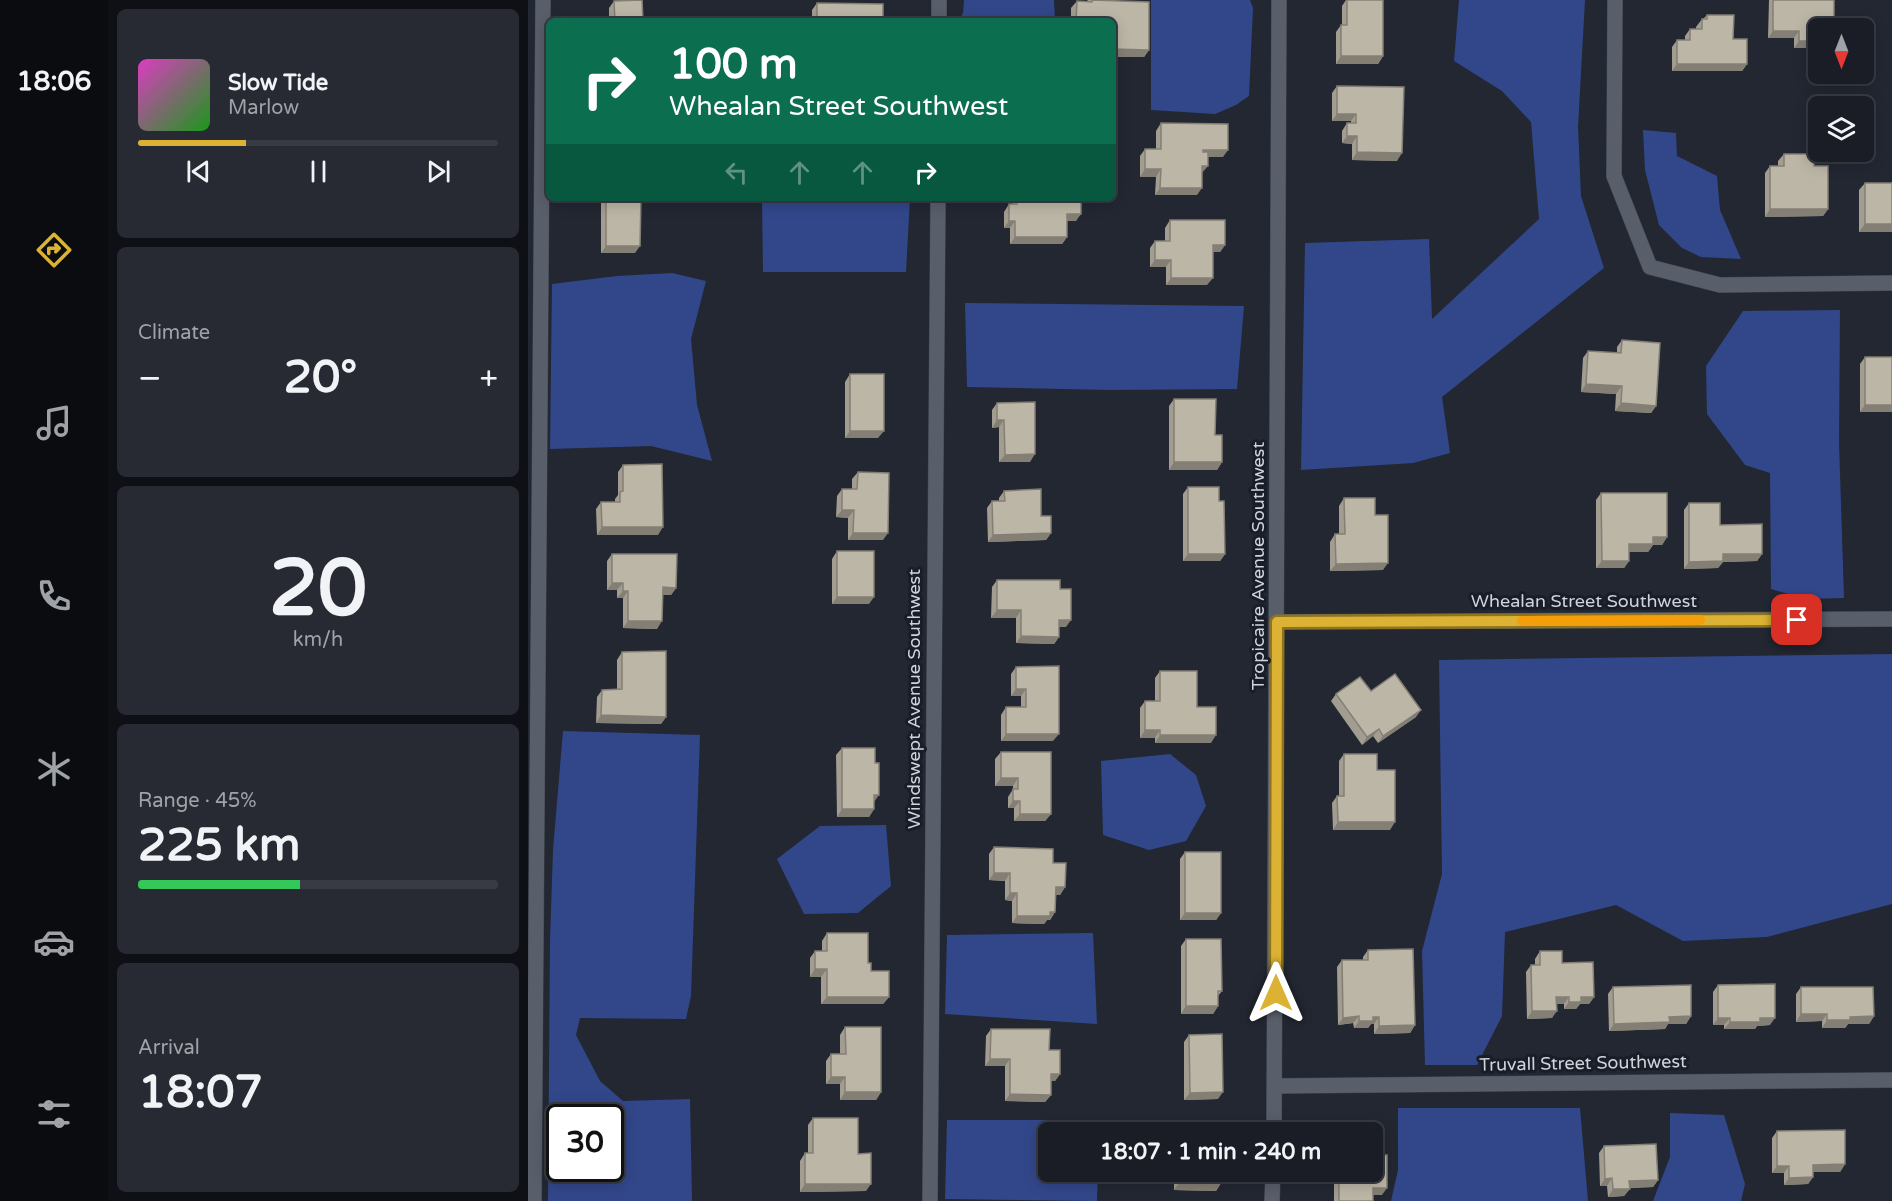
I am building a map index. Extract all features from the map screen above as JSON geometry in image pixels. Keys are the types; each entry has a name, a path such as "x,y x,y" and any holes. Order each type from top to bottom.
{"street":[{"path":"534,1201 543,0"},
{"path":"939,0 939,18"},
{"name":"Tropicaire Avenue Southwest","path":"1274,1122 1279,0"},
{"path":"1615,0 1614,176 1650,267 1720,285 1892,282"},
{"name":"Windswept Avenue Southwest","path":"930,1201 938,201"},
{"name":"Whealan Street Southwest","path":"1277,622 1892,619"},
{"name":"Truvall Street Southwest","path":"1275,1086 1892,1080"},
{"path":"1272,1201 1273,1182"}],"shaded area":[{"path":"964,0 1054,0 1055,18 960,18"},
{"path":"1151,0 1250,0 1253,8 1249,96 1236,105 1215,114 1151,110"},
{"path":"1459,0 1585,0 1578,127 1581,196 1604,268 1442,397 1450,453 1413,463 1301,470 1305,243 1429,239 1432,319 1539,219 1531,122 1502,91 1454,61"},
{"path":"1643,130 1676,133 1677,156 1717,176 1720,210 1741,259 1701,257 1682,248 1659,225 1645,170"},
{"path":"762,201 910,201 906,272 763,272"},
{"path":"672,273 706,281 691,339 697,405 712,461 651,446 550,449 552,284 617,276"},
{"path":"965,303 1244,306 1237,389 1110,390 967,387"},
{"path":"1840,310 1839,442 1844,598 1804,599 1771,589 1770,473 1745,465 1707,414 1706,366 1743,311"},
{"path":"1892,654 1892,904 1767,937 1683,941 1616,905 1505,932 1502,1016 1477,1065 1425,1065 1422,951 1442,874 1439,660"},
{"path":"563,731 700,735 691,996 686,1019 580,1018 576,1035 600,1081 623,1101 690,1099 692,1201 548,1201 548,1182 624,1182 624,1104 549,1104 553,850"},
{"path":"1170,754 1196,775 1206,806 1186,841 1149,850 1103,835 1101,761"},
{"path":"886,825 891,886 858,913 804,914 777,859 820,826"},
{"path":"1093,933 1097,1024 945,1014 947,935"},
{"path":"1398,1108 1580,1108 1588,1201 1391,1201 1398,1170"},
{"path":"1670,1113 1724,1115 1745,1184 1741,1201 1653,1201 1670,1157"},
{"path":"947,1120 1099,1120 1099,1122 1038,1122 1038,1182 1098,1182 1097,1201 945,1199"}],"building":[{"path":"642,0 643,18 615,18 614,1"},
{"path":"1092,0 1149,2 1149,50 1116,49 1116,18 1076,18 1077,1 1092,2"},
{"path":"1347,0 1383,0 1383,56 1341,56 1341,25 1347,25"},
{"path":"1773,0 1834,0 1834,18 1808,18 1808,41 1799,41 1799,31 1773,31"},
{"path":"817,3 883,4 883,17 886,17 886,18 817,18"},
{"path":"1707,15 1734,15 1733,39 1747,39 1747,64 1677,64 1677,40 1690,40 1690,29 1702,29 1702,19 1707,19"},
{"path":"1337,86 1404,87 1402,153 1357,152 1357,136 1347,136 1347,123 1356,123 1356,114 1337,114"},
{"path":"1161,123 1228,124 1228,150 1203,150 1203,152 1208,152 1208,166 1202,166 1202,188 1160,188 1161,169 1145,169 1145,149 1161,149"},
{"path":"1784,154 1808,154 1808,162 1814,162 1814,166 1828,166 1828,209 1770,209 1770,166 1784,166"},
{"path":"1865,183 1892,183 1892,224 1865,224"},
{"path":"606,201 641,201 640,246 606,246"},
{"path":"1017,201 1081,201 1081,214 1067,214 1067,237 1015,237 1015,221 1009,221 1009,204 1017,204"},
{"path":"1170,220 1225,220 1225,245 1213,245 1213,278 1171,278 1171,260 1155,260 1155,241 1170,241"},
{"path":"1622,340 1660,343 1656,406 1621,403 1622,386 1586,384 1588,351 1621,353"},
{"path":"1865,357 1892,357 1892,405 1865,405"},
{"path":"850,374 884,374 884,431 850,431"},
{"path":"1174,399 1216,399 1215,435 1222,435 1222,462 1174,462"},
{"path":"1035,402 1035,454 1005,455 1004,420 997,420 997,403"},
{"path":"662,464 663,527 602,527 601,502 620,502 620,492 623,491 623,465"},
{"path":"858,472 889,473 888,533 853,533 854,510 842,510 842,489 857,489"},
{"path":"1188,487 1219,487 1219,501 1224,501 1225,554 1188,554"},
{"path":"1041,489 1041,516 1051,516 1051,533 993,535 992,501 1005,501 1004,491"},
{"path":"1601,493 1667,493 1667,537 1653,537 1653,544 1629,544 1629,561 1602,561"},
{"path":"1344,498 1375,498 1375,515 1388,515 1388,563 1336,564 1335,534 1345,534"},
{"path":"1689,503 1720,503 1720,525 1762,524 1762,554 1723,554 1723,561 1689,562"},
{"path":"837,551 874,551 874,597 837,597"},
{"path":"612,554 677,554 676,588 663,587 662,621 628,621 628,591 623,591 623,583 612,583"},
{"path":"997,580 1060,580 1060,589 1071,589 1071,620 1059,620 1059,637 1021,636 1021,610 997,610"},
{"path":"666,651 666,717 601,715 602,690 622,689 622,652"},
{"path":"1059,666 1059,734 1006,734 1006,707 1026,707 1026,689 1016,689 1016,667"},
{"path":"1160,671 1197,671 1197,707 1216,707 1216,735 1160,735 1160,730 1145,730 1145,701 1160,701"},
{"path":"1395,674 1421,710 1383,736 1379,729 1367,737 1336,694 1360,677 1371,691"},
{"path":"842,748 875,748 875,763 879,763 879,795 874,795 874,809 842,809"},
{"path":"1001,752 1051,752 1051,814 1020,814 1020,801 1013,801 1013,789 1018,789 1018,778 1001,778"},
{"path":"1344,754 1377,754 1377,770 1395,770 1395,822 1338,822 1337,796 1344,796"},
{"path":"994,847 1053,849 1053,863 1066,863 1065,887 1056,887 1055,912 1050,912 1050,916 1017,916 1017,893 1010,893 1010,873 994,873"},
{"path":"1185,852 1221,852 1221,913 1185,913"},
{"path":"827,933 868,933 868,963 871,963 871,971 889,971 889,997 827,997 827,969 815,969 815,951 827,951"},
{"path":"1186,939 1221,939 1222,991 1218,991 1218,1006 1186,1006"},
{"path":"1413,949 1415,1025 1379,1026 1379,1017 1373,1017 1373,1021 1359,1021 1359,1016 1343,1018 1342,960 1368,960 1368,950"},
{"path":"1540,951 1562,951 1562,963 1593,962 1594,997 1581,997 1581,1002 1569,1002 1569,997 1556,997 1557,1011 1532,1011 1531,965 1540,965"},
{"path":"1775,984 1775,1018 1760,1018 1760,1022 1730,1022 1730,1018 1718,1018 1718,985"},
{"path":"1691,985 1691,1016 1669,1017 1670,1022 1614,1024 1613,987"},
{"path":"1801,987 1873,987 1874,1016 1850,1017 1850,1020 1827,1020 1827,1014 1801,1014"},
{"path":"845,1027 881,1027 881,1092 845,1092 845,1077 831,1077 831,1054 846,1054"},
{"path":"991,1029 1050,1029 1049,1050 1060,1050 1060,1074 1051,1074 1051,1095 1010,1094 1010,1059 990,1059"},
{"path":"1222,1034 1223,1092 1190,1093 1189,1035"},
{"path":"813,1118 858,1118 858,1154 871,1153 871,1184 805,1184 805,1153 813,1153"},
{"path":"1845,1130 1845,1164 1813,1165 1813,1177 1789,1178 1789,1166 1777,1166 1777,1131"},
{"path":"1656,1144 1658,1180 1629,1181 1630,1189 1613,1189 1612,1178 1605,1179 1604,1146"},
{"path":"1383,1155 1387,1155 1387,1188 1373,1188 1373,1201 1339,1201 1339,1182 1383,1182"},
{"path":"1179,1182 1221,1182 1221,1183"}],"slow traffic":[{"path":"1522,621 1700,620"}],"route":[{"path":"1276,993 1277,622 1797,620"}]}
